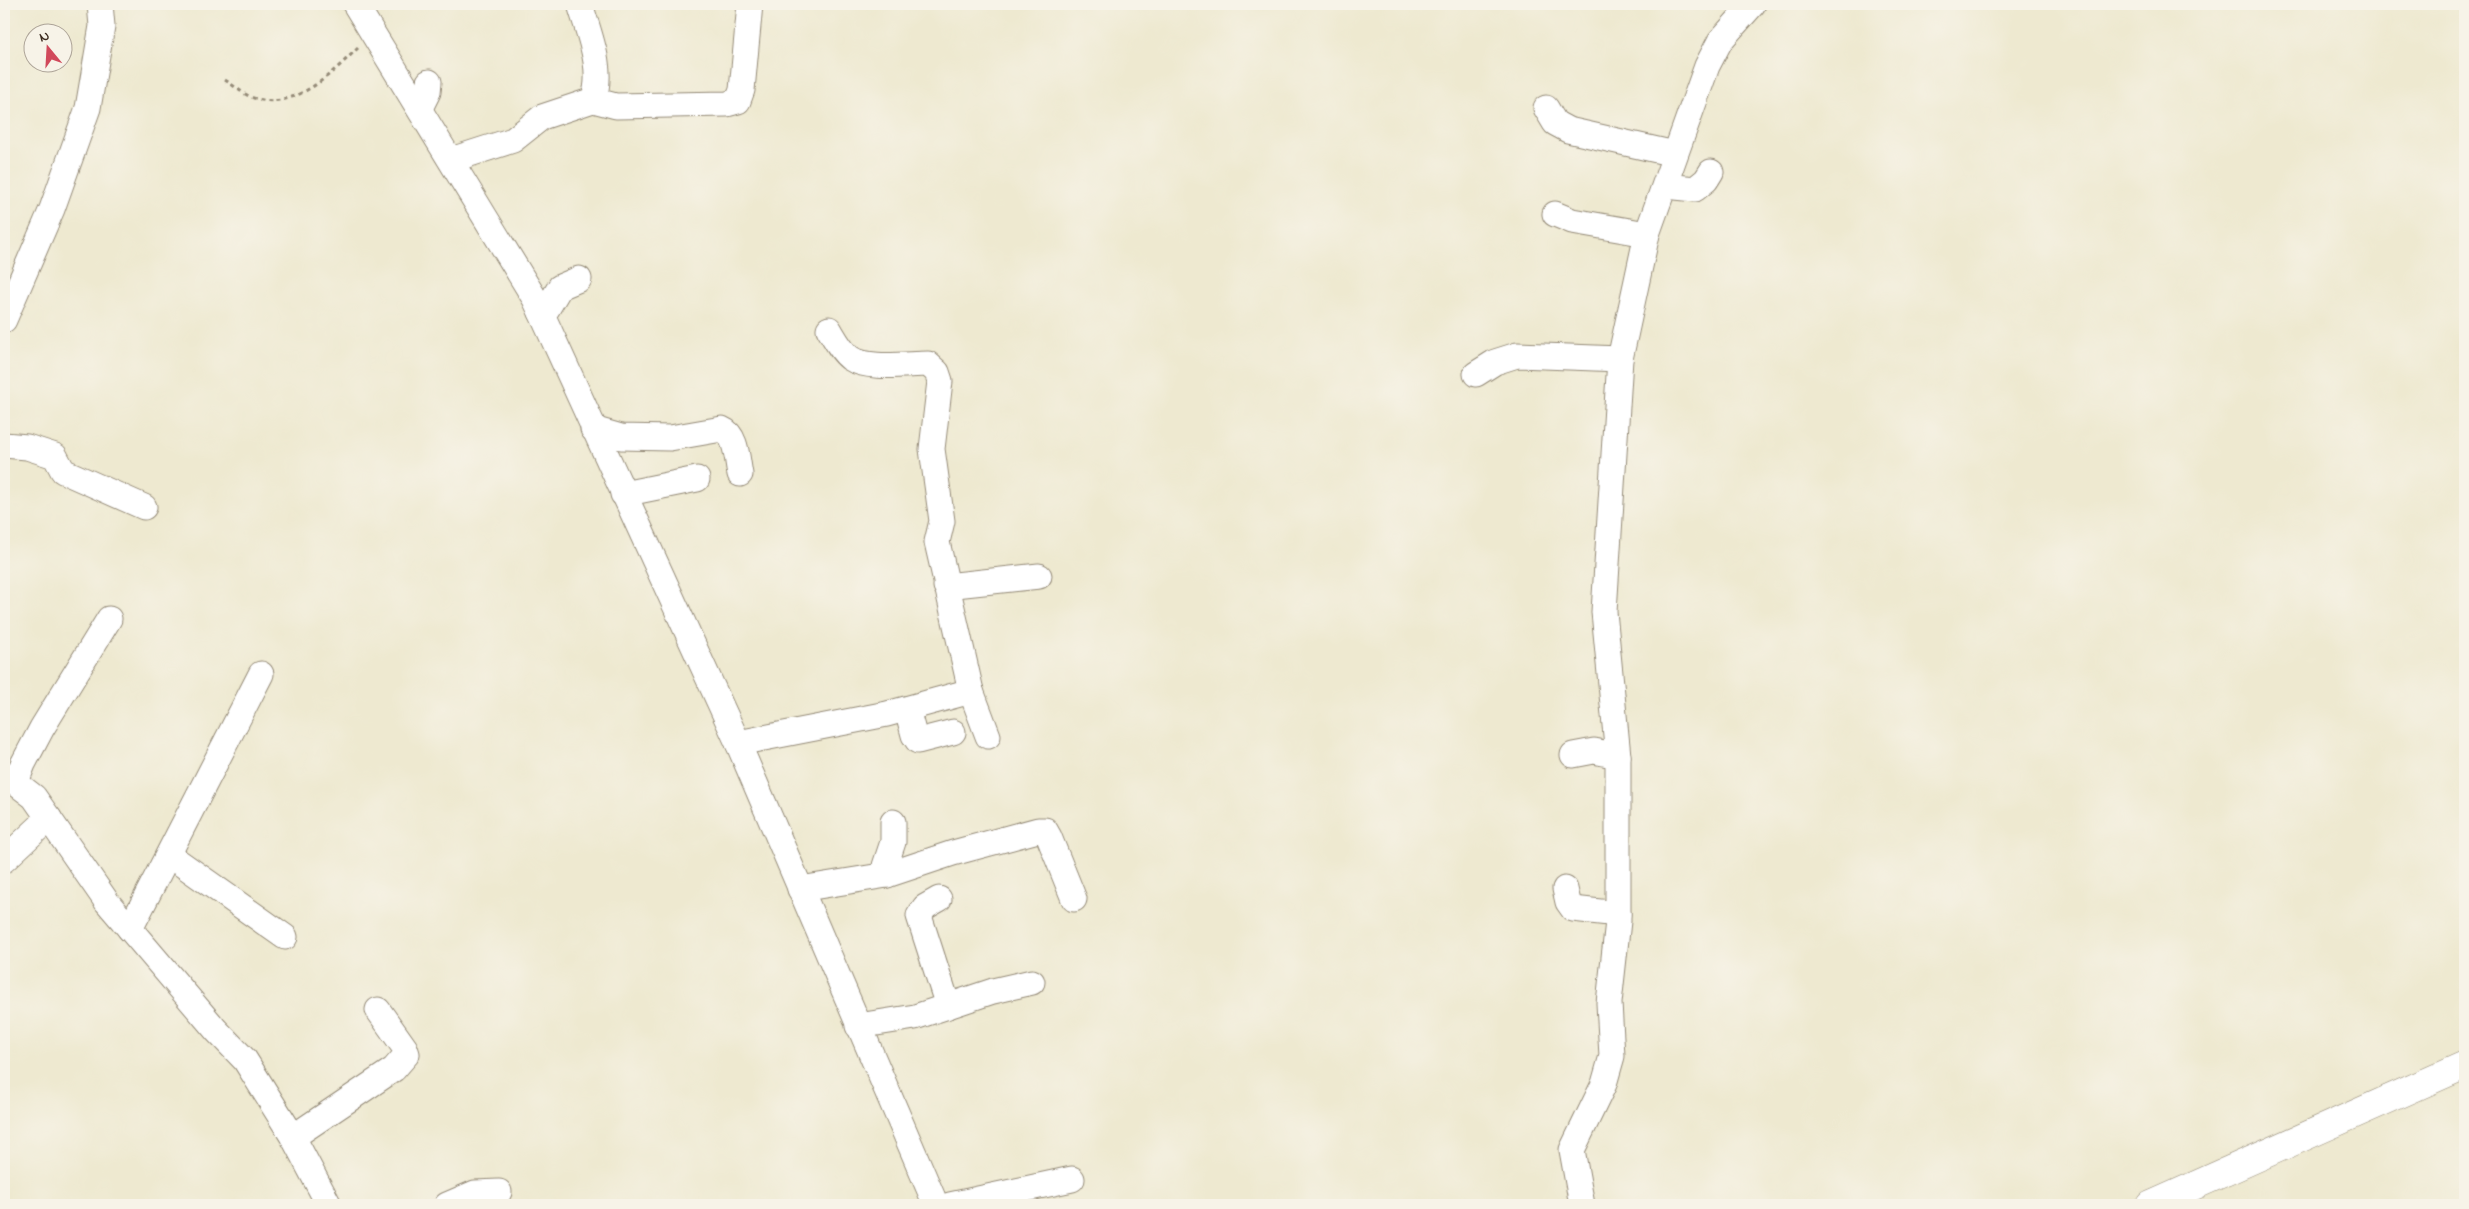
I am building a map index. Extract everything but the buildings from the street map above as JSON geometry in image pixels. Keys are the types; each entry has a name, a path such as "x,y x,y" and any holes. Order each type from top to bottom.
{"main road":[{"path":"2151,1205 2465,1065"}],"street":[{"path":"4,320 52,209 88,108 102,26 100,4"},
{"path":"355,4 373,33 420,89 451,160 541,312 738,743 936,1205"},
{"path":"580,4 595,58 596,93 593,100"},
{"path":"451,160 514,140 542,117 593,100 616,106 727,104 738,101 746,55 750,4"},
{"path":"1582,1205 1572,1150 1604,1084 1612,1056 1609,1003 1618,914 1618,756 1604,612 1620,359 1647,234 1666,186 1675,154 1713,51 1753,4"},
{"path":"1546,108 1555,123 1568,130 1675,154"},
{"path":"1666,186 1695,189 1706,180 1711,172"},
{"path":"1555,214 1572,221 1647,234"},
{"path":"541,312 548,309 560,287 579,279"},
{"path":"829,329 839,346 849,357 863,365 928,364 937,372 940,381 932,449 942,521 937,542 971,691 988,736"},
{"path":"1476,374 1495,362 1517,355 1620,359"},
{"path":"594,428 620,437 670,438 722,429 728,432 733,441 740,474"},
{"path":"4,446 27,447 55,456 63,471 144,507"},
{"path":"623,494 697,479"},
{"path":"946,586 1039,576"},
{"path":"109,619 42,728 23,764 10,778 34,797 87,875 130,929 244,1060 293,1138 329,1205"},
{"path":"130,929 261,674"},
{"path":"738,743 907,709 971,691"},
{"path":"907,709 914,735 918,741 953,732"},
{"path":"1573,755 1594,751 1618,756"},
{"path":"4,860 49,818"},
{"path":"887,875 886,866 893,842 892,822"},
{"path":"800,889 887,875 953,853 1038,830 1045,830 1074,899"},
{"path":"169,856 285,937"},
{"path":"1565,889 1568,902 1574,909 1618,914"},
{"path":"939,900 925,907 919,916 948,1006"},
{"path":"858,1026 915,1017 993,991 1032,982"},
{"path":"293,1138 394,1069 405,1059 407,1054 404,1048 378,1010"},
{"path":"950,1205 1072,1180"},
{"path":"447,1205 476,1193 499,1192"}],"path":[{"path":"225,80 251,96 278,102 300,94 329,76 373,33"}]}
